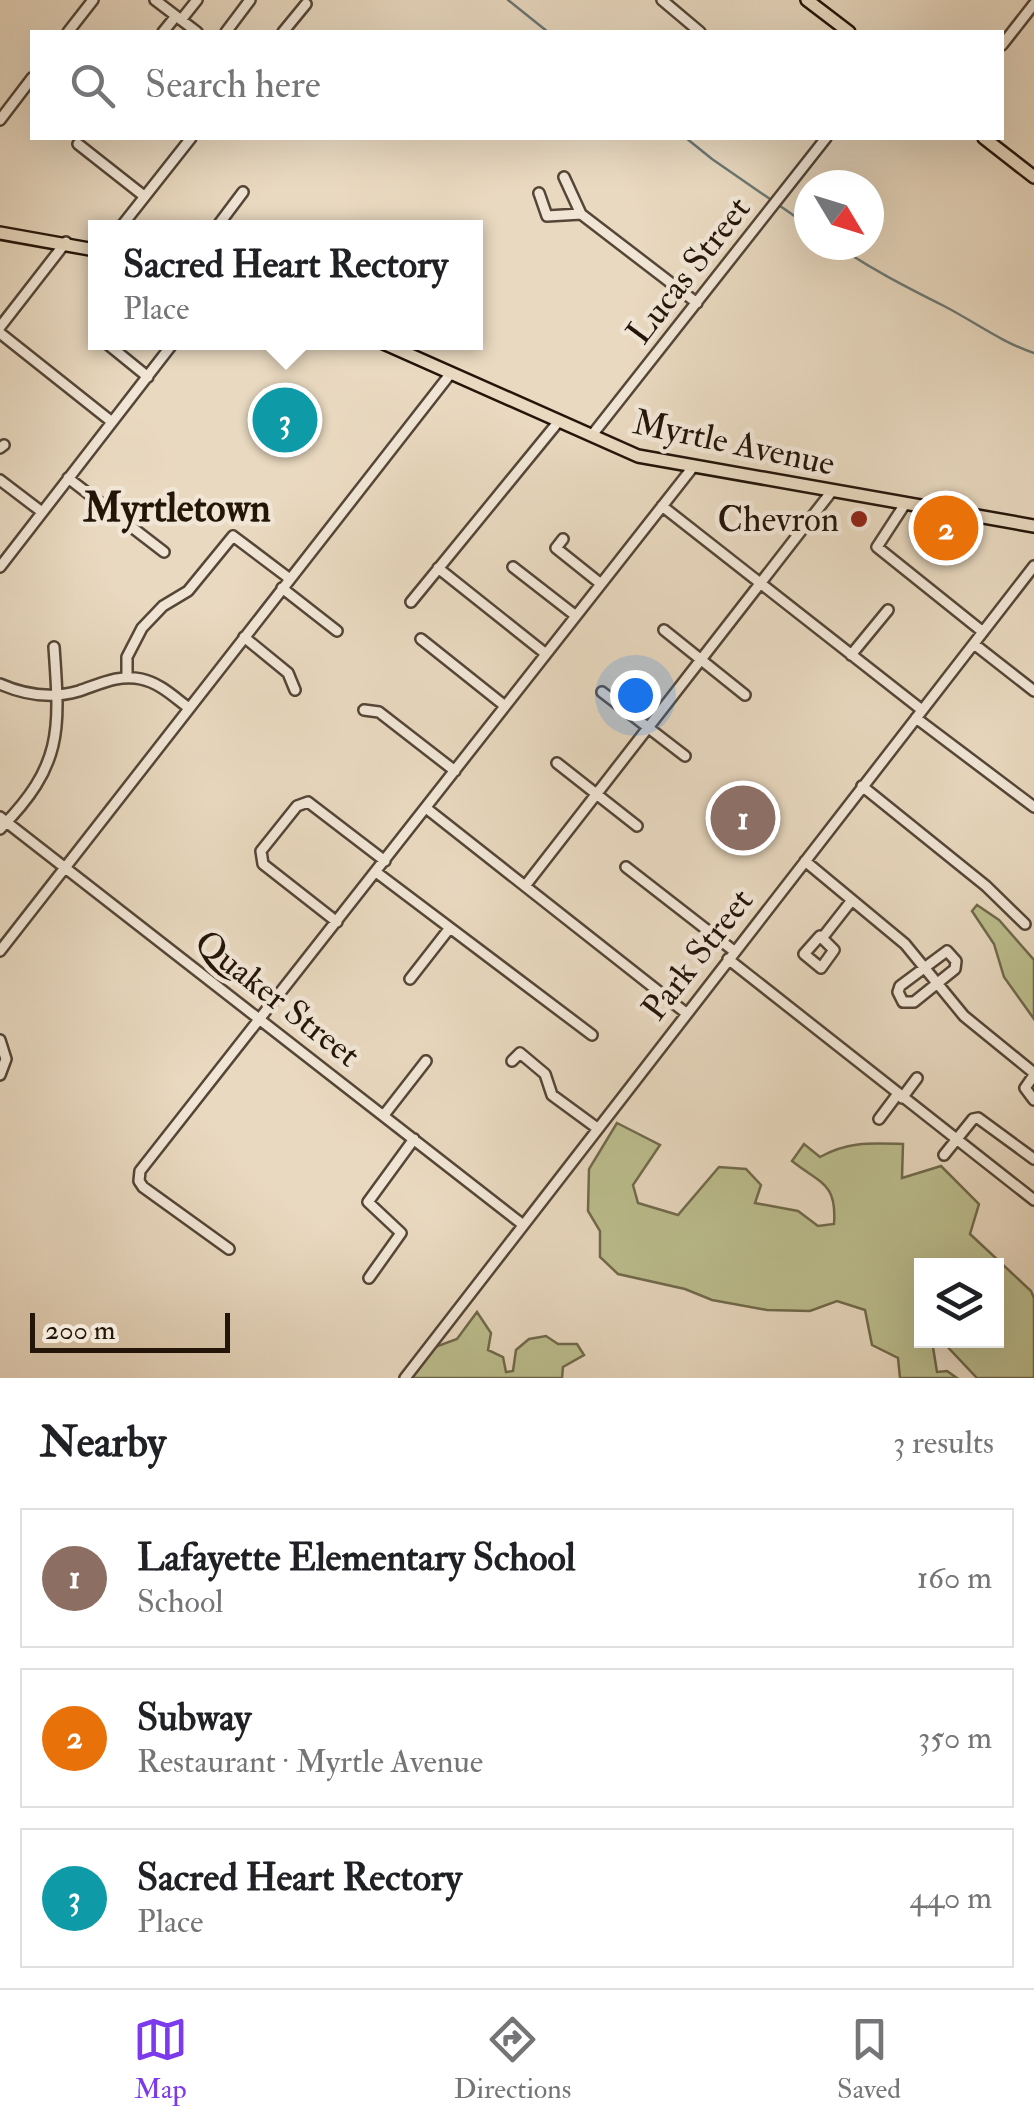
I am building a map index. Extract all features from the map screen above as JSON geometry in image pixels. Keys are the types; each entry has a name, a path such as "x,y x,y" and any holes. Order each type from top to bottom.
{"main road":[{"path":"807,0 822,4 847,30"},
{"path":"987,140 1034,177"},
{"path":"0,233 88,248"},
{"name":"Myrtle Avenue","path":"399,350 638,456 1034,526"}],"street":[{"path":"70,30 93,0"},
{"path":"155,0 194,30"},
{"path":"165,30 196,0"},
{"path":"228,30 250,0"},
{"path":"662,0 698,30"},
{"path":"674,11 683,0"},
{"path":"284,30 306,4"},
{"path":"1004,42 1034,4"},
{"path":"0,120 30,81"},
{"path":"126,220 189,140"},
{"name":"Lucas Street","path":"592,435 824,140"},
{"path":"78,144 144,196"},
{"path":"564,177 582,214 697,303"},
{"path":"222,220 243,192"},
{"path":"539,193 548,216 582,214"},
{"path":"66,242 0,330 112,422"},
{"path":"115,350 148,377"},
{"path":"0,566 168,350"},
{"path":"0,951 450,373"},
{"path":"411,602 560,421"},
{"path":"229,1249 139,1181 142,1168 693,467"},
{"path":"68,478 164,552"},
{"path":"0,480 42,512"},
{"path":"525,886 832,492"},
{"path":"905,504 878,542 881,554 983,632"},
{"path":"662,506 1034,807"},
{"path":"127,678 127,657 142,628 164,606 188,591 235,536 290,578"},
{"path":"563,538 556,548 601,584"},
{"name":"Park Street","path":"405,1378 1034,566"},
{"path":"513,567 576,616"},
{"path":"438,568 546,654"},
{"path":"282,588 337,631"},
{"path":"851,656 888,610"},
{"path":"664,630 745,695"},
{"path":"244,637 288,673 295,690"},
{"path":"421,639 506,706"},
{"path":"974,644 1034,691"},
{"path":"2,823 33,790 47,767 57,732 54,647"},
{"path":"0,684 26,693 58,695 127,678 157,685 189,708"},
{"path":"602,692 685,756"},
{"path":"364,710 379,712 455,771"},
{"path":"557,763 637,826"},
{"path":"862,786 986,886 1026,924"},
{"path":"337,922 263,864 261,850 297,806 308,802 385,861"},
{"path":"426,808 686,1013"},
{"name":"Quaker Street","path":"2,823 65,867 522,1224"},
{"path":"804,861 906,944 969,1020 1034,1074 1025,1088 1034,1100"},
{"path":"626,867 900,1097 1034,1200"},
{"path":"376,872 592,1036"},
{"path":"823,937 852,900"},
{"path":"410,980 448,930"},
{"path":"943,952 956,961 955,969 938,984 914,1002 908,1004 899,997 900,986 943,952"},
{"path":"0,1040 6,1060 0,1076"},
{"path":"512,1061 520,1052 545,1074 552,1095 597,1128"},
{"path":"384,1116 426,1061"},
{"path":"879,1119 917,1078"},
{"path":"944,1156 978,1118 1034,1158"},
{"path":"369,1278 399,1240 400,1233 368,1202 414,1139"}],"green space":[{"path":"977,905 999,920 1034,960 1034,1019 1004,977 994,944 972,911"},
{"path":"617,1123 660,1145 633,1185 638,1203 678,1215 719,1167 746,1169 761,1185 755,1203 798,1211 818,1226 834,1224 833,1200 819,1180 792,1161 804,1144 820,1157 850,1146 903,1144 902,1178 941,1166 979,1204 970,1234 996,1258 914,1258 914,1348 933,1348 937,1372 947,1371 957,1378 900,1378 898,1358 872,1345 865,1310 837,1301 810,1311 767,1310 712,1300 685,1289 618,1274 600,1257 600,1231 588,1211 589,1169"},
{"path":"1004,1266 1034,1298 1034,1378 977,1378 949,1348 1004,1348"},
{"path":"477,1312 491,1333 488,1350 503,1357 506,1372 513,1371 516,1350 529,1339 546,1336 558,1344 577,1344 584,1355 563,1367 562,1378 410,1378 435,1347 457,1339"}],"waterway":[{"path":"508,0 546,30"},
{"path":"688,140 794,216"},
{"path":"859,260 999,338 1034,353"}],"place":[{"name":"Sacred Heart Rectory","path":"285,420"},
{"name":"Chevron","path":"859,519"},
{"name":"Subway","path":"946,528"},
{"name":"Lafayette Elementary School","path":"743,818"}],"district":[{"name":"Myrtletown","path":"177,507"}]}
